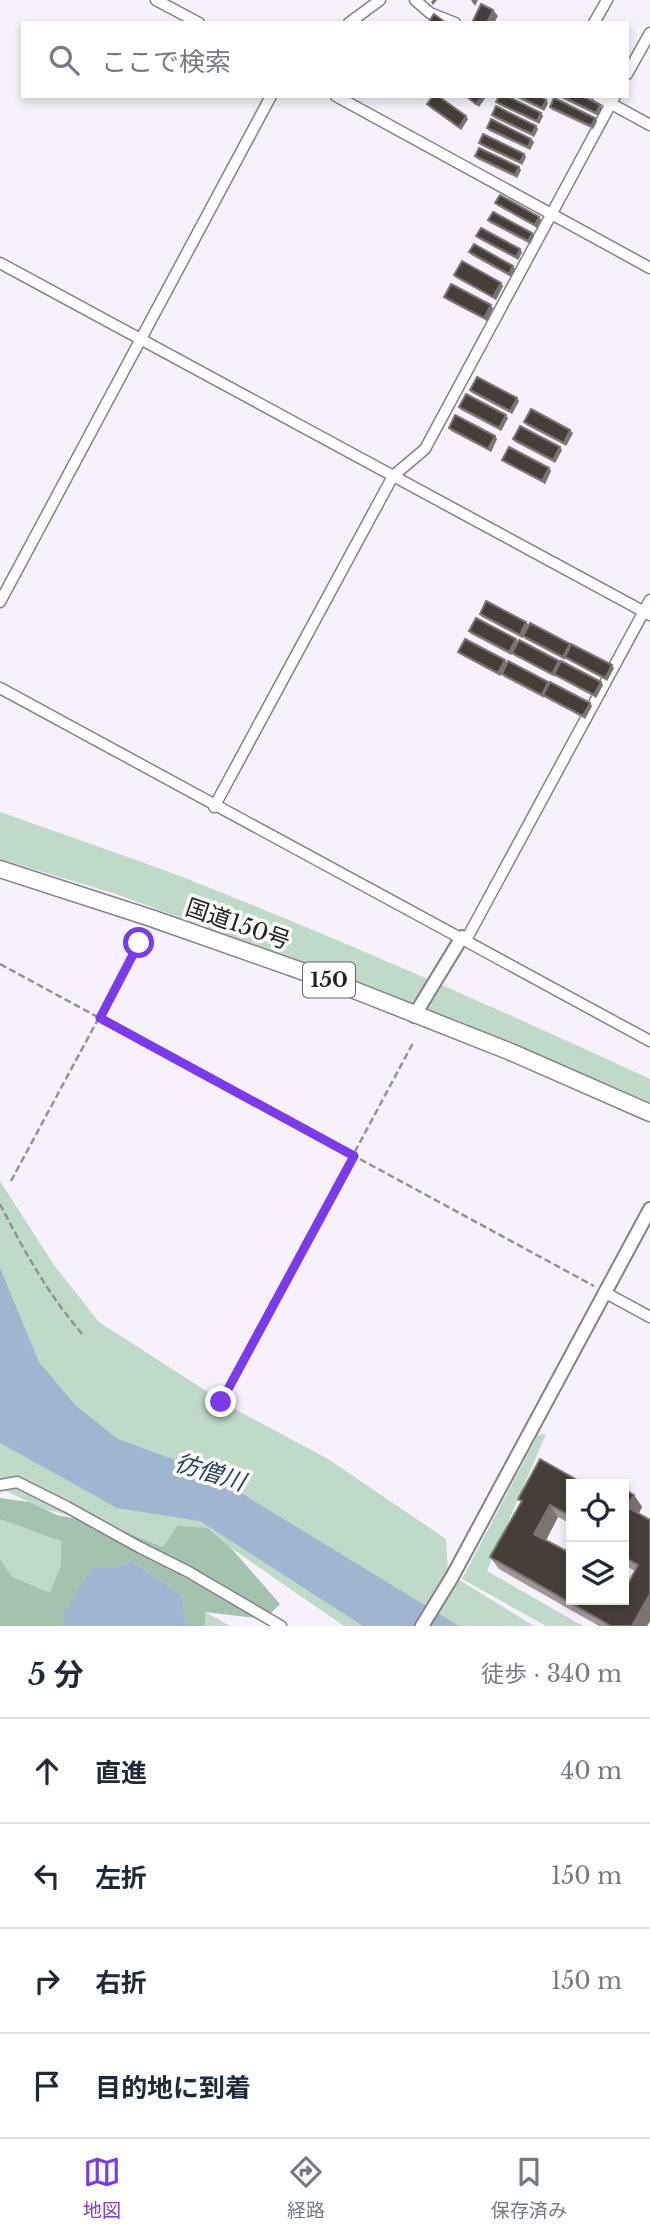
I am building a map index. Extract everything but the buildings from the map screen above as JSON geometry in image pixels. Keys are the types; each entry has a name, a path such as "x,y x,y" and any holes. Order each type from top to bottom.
{"highway":[{"name":"国道150号","path":"0,869 272,959 511,1052 650,1113"}],"street":[{"path":"352,21 380,0"},
{"path":"415,0 430,13 450,21"},
{"path":"595,21 607,0"},
{"path":"164,2 196,21"},
{"path":"629,70 650,33"},
{"path":"0,602 270,98"},
{"path":"340,98 650,268"},
{"path":"214,807 393,476 425,449 613,100 650,125"},
{"path":"0,263 647,614"},
{"path":"414,1016 464,939 647,614 650,600"},
{"path":"0,688 214,807 650,1041"},
{"path":"422,1626 452,1577 650,1209"},
{"path":"604,1292 650,1317"},
{"path":"0,1485 17,1482 67,1507 187,1571 281,1626"}],"path":[{"path":"11,1181 139,943"},
{"path":"0,964 604,1292"},
{"path":"221,1402 413,1043"},
{"path":"0,1204 21,1247 59,1307 83,1336"}],"green space":[{"path":"0,812 162,869 361,950 535,1026 650,1079 650,1103 351,981 116,894 0,859"},
{"path":"0,1181 54,1265 99,1322 231,1407 328,1459 446,1539 448,1573 534,1626 344,1626 231,1548 208,1528 163,1547 111,1526 44,1509 0,1488"},
{"path":"546,1434 487,1571 583,1626 546,1626 462,1579 538,1435"},
{"path":"0,1498 29,1502 57,1515 111,1526 163,1547 177,1526 208,1528 231,1548 280,1604 265,1619 205,1612 205,1626 187,1626 181,1595 132,1561 118,1567 92,1568 63,1613 63,1626 0,1626 0,1559 12,1577 50,1593 61,1565 61,1541 0,1519"},
{"path":"0,1507 205,1612 230,1626 0,1626"}],"water":[{"path":"0,1268 39,1362 76,1406 118,1439 205,1471 459,1626 363,1626 200,1521 117,1508 0,1443"},
{"path":"132,1561 181,1595 187,1626 63,1626 63,1613 92,1568 118,1567"}],"route":[{"path":"139,943 100,1018 354,1156 221,1402"}],"water label":[{"name":"彷僧川","path":"210,1472"}]}
